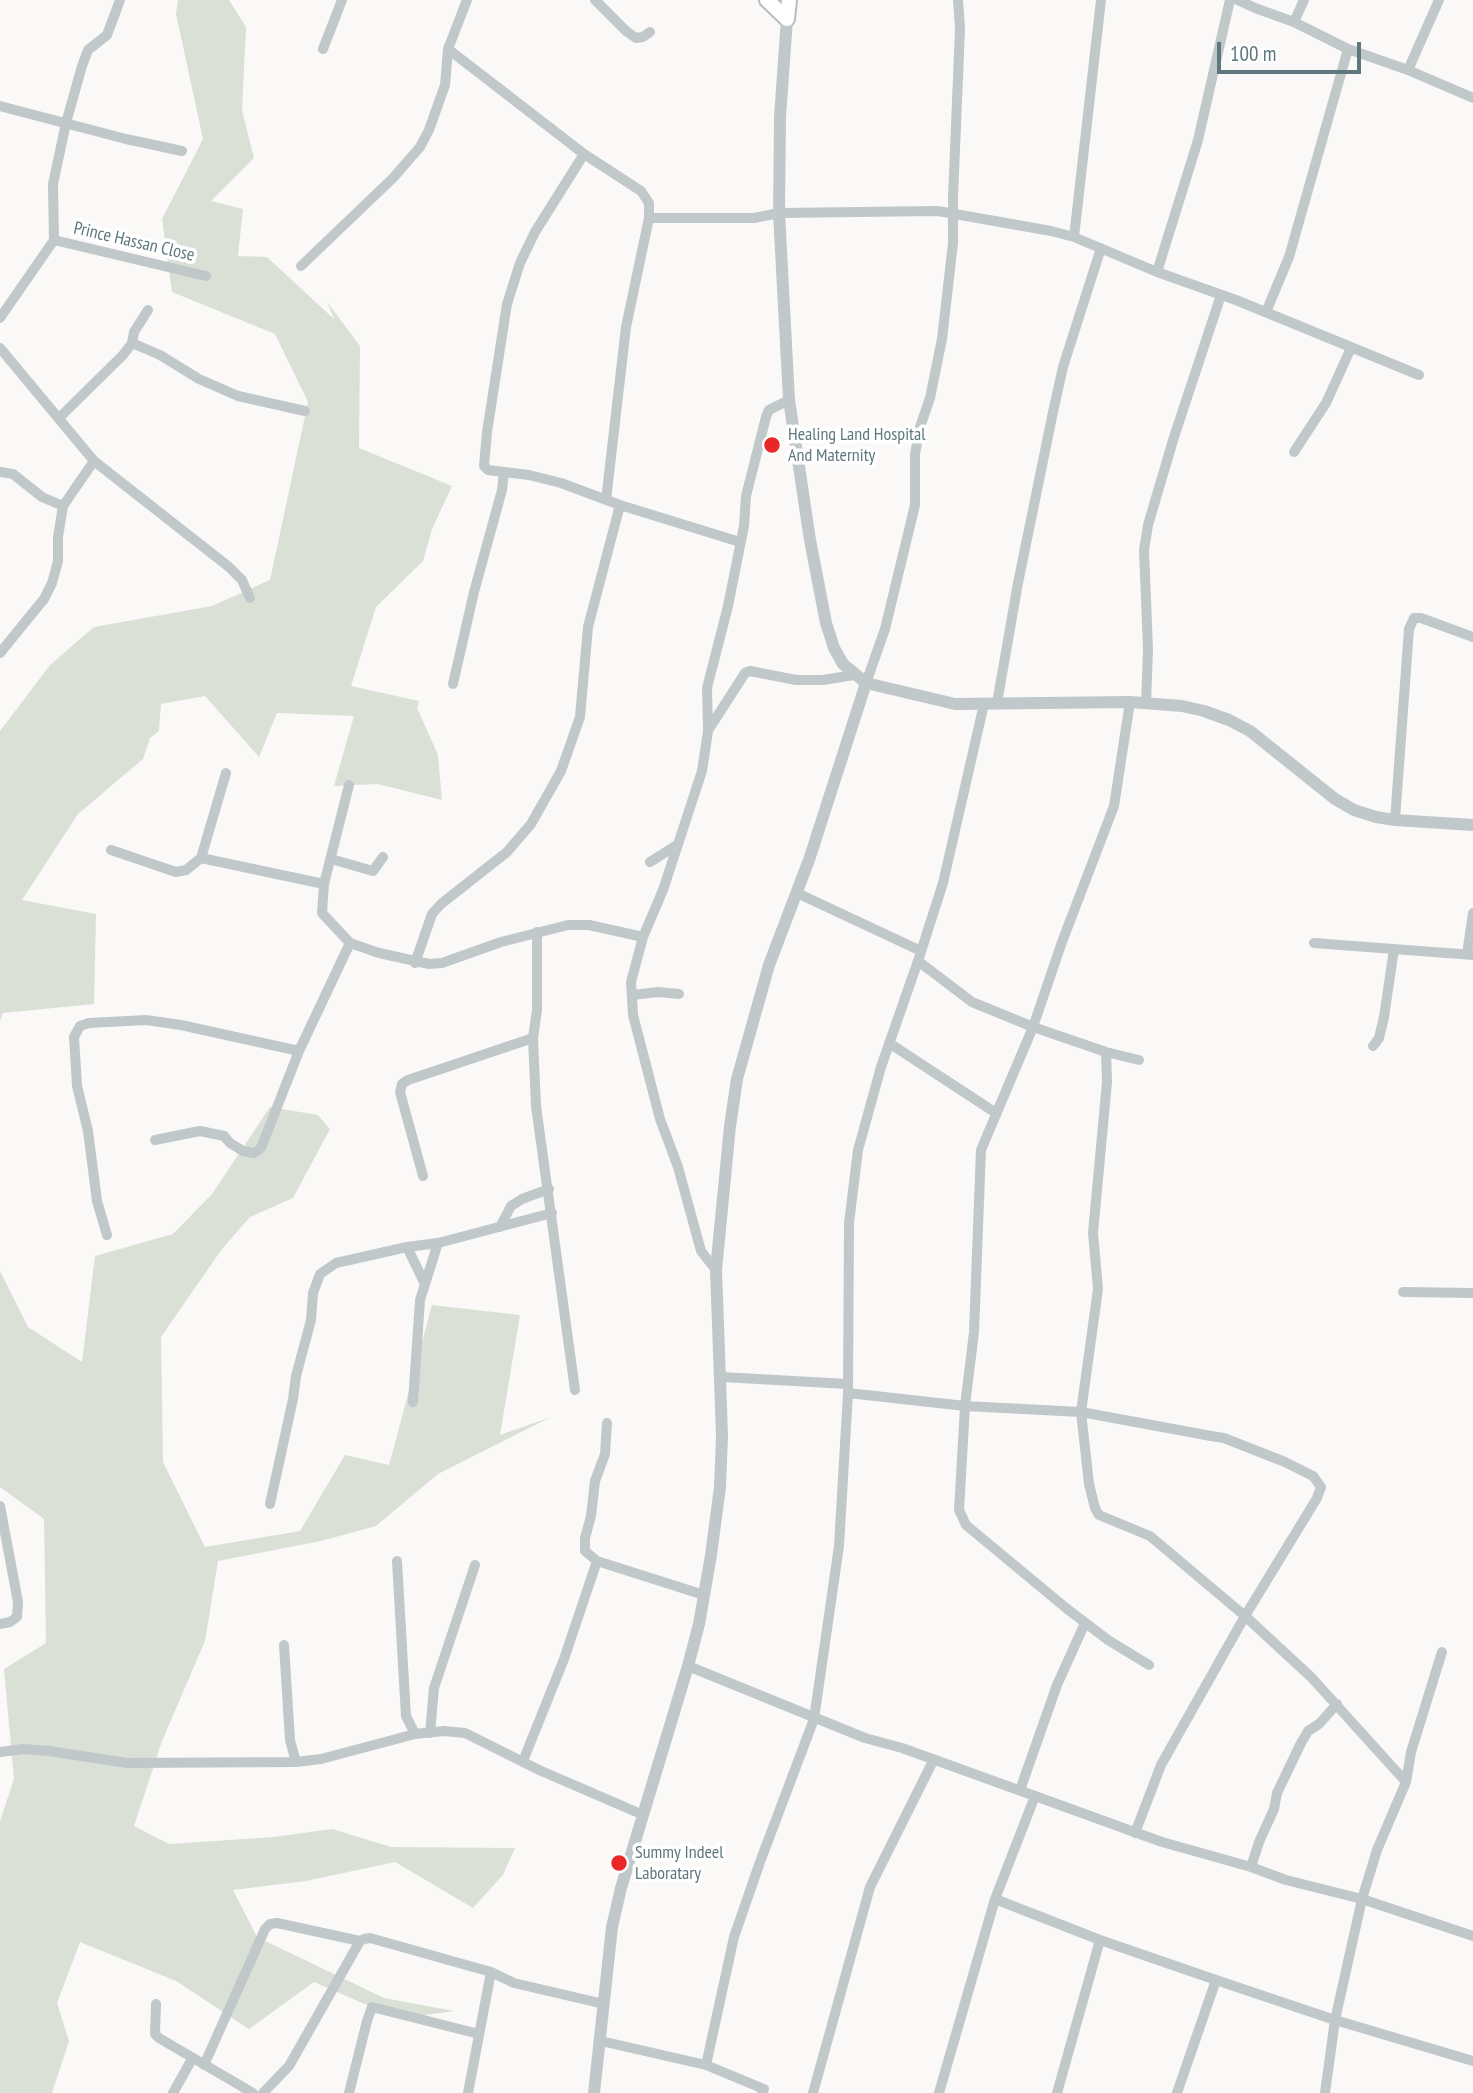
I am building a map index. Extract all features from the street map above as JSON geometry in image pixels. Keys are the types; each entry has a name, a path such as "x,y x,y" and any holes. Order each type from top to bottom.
{"main road":[{"path":"767,0 787,19"},
{"path":"787,19 788,0"}],"street":[{"path":"0,318 54,240 53,184 66,122 88,51 107,35 120,0"},
{"path":"323,49 342,0"},
{"path":"301,266 393,178 420,147 445,85 448,49 467,0"},
{"path":"595,0 636,38 650,32"},
{"path":"594,2093 612,1927 641,1814 688,1666 704,1594 720,1487 722,1377 716,1270 737,1079 769,965 797,893 885,629 915,505 915,454 942,340 954,243 960,29 958,0"},
{"path":"1074,237 1101,0"},
{"path":"1157,272 1198,140 1230,0"},
{"path":"1238,0 1294,22 1348,49 1473,97"},
{"path":"1294,22 1304,0"},
{"path":"1408,70 1439,0"},
{"path":"787,19 780,117 779,213 789,400 810,540 826,623 834,648 843,664 866,683 936,701 991,704 1130,702 1181,706 1204,711 1250,731 1335,799 1354,810 1395,820 1473,825"},
{"path":"448,49 584,154 640,191 649,203 649,218 626,327 606,500"},
{"path":"1266,312 1289,257 1348,49"},
{"path":"0,106 182,151"},
{"path":"584,154 520,263 507,304 484,467 488,470 550,480 740,542"},
{"path":"649,218 754,218 779,213 954,213 1074,237 1419,374"},
{"name":"Prince Hassan Close","path":"54,240 206,276"},
{"path":"706,2065 734,1937 814,1718 839,1546 847,1389 851,1191 858,1150 889,1043 943,883 991,704 1063,367 1101,247"},
{"path":"1146,704 1148,649 1144,550 1148,525 1221,295"},
{"path":"59,418 132,343 134,332 148,310"},
{"path":"132,343 238,396 305,411"},
{"path":"0,348 94,461 229,567 242,580 250,598"},
{"path":"1294,453 1325,403 1351,348"},
{"path":"716,1270 701,1251 678,1167 660,1119 634,1015 633,972 643,937 663,890 695,795 708,731 707,688 728,606 744,526 746,496 766,417 775,406 789,400"},
{"path":"0,653 44,599 52,583 58,561 58,537 63,506 94,461"},
{"path":"0,472 13,474 42,497 63,506"},
{"path":"453,684 504,473"},
{"path":"415,963 432,914 507,852 531,824 561,771 580,717 588,627 620,505"},
{"path":"1395,820 1409,629 1414,618 1422,618 1473,637"},
{"path":"708,731 745,673 750,671 796,680 823,680 854,675"},
{"path":"1130,702 1114,806 1033,1027 981,1150 974,1332 965,1406 958,1510 961,1518 1085,1623 1149,1665"},
{"path":"111,850 176,872 186,870 201,858 226,773"},
{"path":"349,785 324,884 322,913 351,943 415,963 443,963 537,932 568,925 589,925 643,937"},
{"path":"649,862 677,845"},
{"path":"331,859 373,871 383,857"},
{"path":"201,858 324,884"},
{"path":"797,893 921,951"},
{"path":"1314,943 1470,954 1473,914"},
{"path":"537,932 537,1010 533,1038 536,1106 575,1390"},
{"path":"155,1140 200,1131 224,1136 243,1151 254,1153 264,1142 299,1051 351,943"},
{"path":"1373,1046 1379,1038 1384,1017 1394,949"},
{"path":"918,961 972,1002 1033,1027 1106,1052 1139,1060"},
{"path":"632,995 658,992 680,994"},
{"path":"107,1235 97,1201 89,1131 77,1086 74,1037 80,1026 89,1023 146,1020 299,1051"},
{"path":"423,1176 400,1092 402,1084 533,1038"},
{"path":"889,1043 996,1113"},
{"path":"1106,1052 1107,1082 1093,1233 1098,1289 1081,1412 1089,1484 1098,1514 1150,1536 1245,1616 1311,1677 1406,1782"},
{"path":"500,1227 512,1206 522,1199 549,1189"},
{"path":"270,1504 296,1376 311,1320 315,1283 326,1268 335,1263 438,1243 552,1213"},
{"path":"413,1402 420,1300 438,1243"},
{"path":"407,1247 424,1282"},
{"path":"1403,1292 1473,1293"},
{"path":"722,1377 847,1389 965,1406 1081,1412 1224,1438 1313,1476 1321,1487 1317,1498 1245,1616 1161,1765 1135,1833"},
{"path":"607,1423 606,1454 595,1481 585,1551 597,1561 704,1594"},
{"path":"0,1506 18,1602 18,1617 0,1624"},
{"path":"397,1561 406,1716 415,1734"},
{"path":"523,1760 564,1659 597,1561"},
{"path":"430,1733 434,1688 475,1565"},
{"path":"1020,1790 1057,1685 1085,1623"},
{"path":"284,1645 290,1740 296,1762"},
{"path":"1325,2093 1335,2020 1362,1899 1377,1850 1406,1782 1411,1752 1442,1652"},
{"path":"688,1666 814,1718 1135,1833 1286,1880 1362,1899 1473,1936"},
{"path":"1251,1867 1274,1809 1277,1793 1301,1743 1308,1731 1319,1724 1337,1704"},
{"path":"0,1752 23,1749 49,1751 127,1762 296,1762 321,1759 415,1734 444,1731 465,1733 641,1814"},
{"path":"813,2093 870,1887 933,1761"},
{"path":"939,2093 995,1899 1035,1796"},
{"path":"995,1899 1100,1940 1216,1980 1335,2020 1473,2061"},
{"path":"204,2065 265,1929 270,1924 277,1923 360,1941 370,1938 491,1972 514,1983 604,2004"},
{"path":"1057,2093 1100,1940"},
{"path":"263,2093 289,2066 360,1941"},
{"path":"468,2093 491,1972"},
{"path":"1177,2093 1216,1980"},
{"path":"156,2004 155,2034 192,2059 253,2093"},
{"path":"349,2093 372,2007 479,2035"},
{"path":"601,2041 706,2065 763,2091 776,2093"},
{"path":"173,2093 192,2059"}],"shaded area":[{"path":"178,0 229,0 246,27 242,110 254,158 211,201 243,209 238,256 267,257 334,319 327,302 360,346 359,448 452,486 432,529 423,561 376,607 351,686 419,701 417,708 438,755 442,800 378,784 334,786 354,716 277,713 259,757 205,696 161,704 159,731 150,738 143,759 78,814 22,900 96,914 94,1004 3,1013 0,1021 0,731 50,665 94,627 212,606 270,580 308,402 275,334 172,292 162,219 203,139 176,14"},
{"path":"270,1107 318,1115 330,1129 293,1198 250,1217 222,1249 161,1337 163,1462 205,1547 300,1531 345,1455 389,1465 432,1305 520,1315 500,1435 551,1417 438,1474 376,1526 321,1541 218,1561 205,1641 162,1741 134,1826 169,1844 274,1837 332,1829 391,1847 515,1848 503,1875 473,1908 395,1862 306,1881 233,1890 257,1937 384,1998 454,2011 419,2016 376,2009 314,1982 249,2029 176,1981 80,1942 57,2003 69,2041 52,2093 0,2093 0,1821 14,1779 4,1669 46,1643 44,1519 0,1487 0,1271 28,1327 82,1362 95,1256 173,1234 212,1194"}],"place":[{"name":"Healing Land Hospital And Maternity","path":"772,445"},
{"name":"Summy Indeel Laboratary","path":"619,1863"}]}
